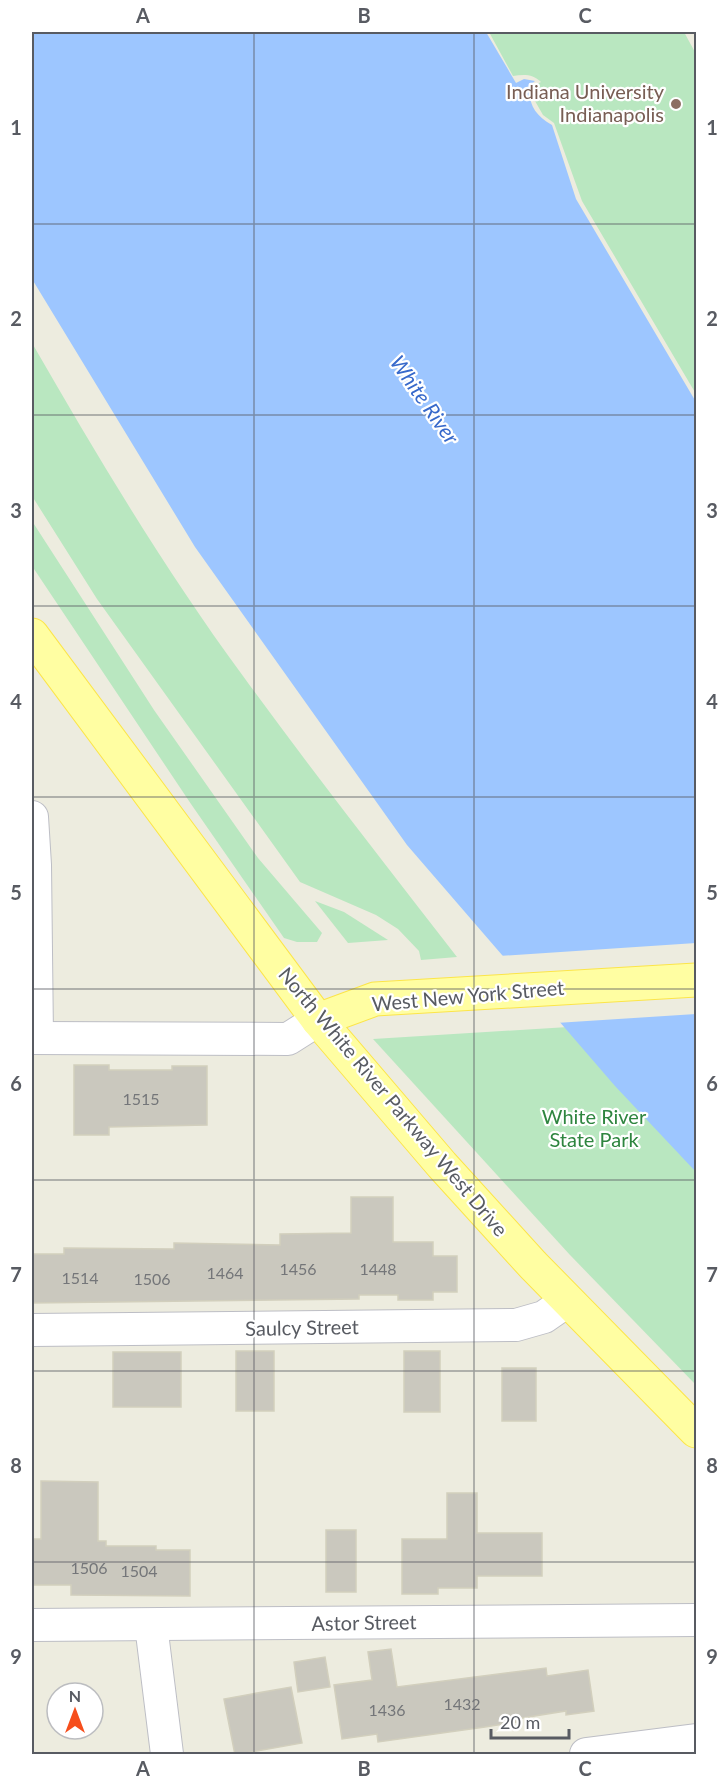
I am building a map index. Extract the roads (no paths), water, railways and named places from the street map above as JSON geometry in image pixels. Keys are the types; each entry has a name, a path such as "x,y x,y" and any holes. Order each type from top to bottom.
{"main road":[{"name":"North White River Parkway West Drive","path":"32,635 318,1020 442,1165 567,1301 696,1431"},
{"name":"West New York Street","path":"318,1020 375,999 696,980"}],"street":[{"path":"32,817 34,1038"},
{"name":"West New York Street","path":"34,1038 288,1039 318,1020"},
{"name":"Saulcy Street","path":"32,1330 516,1325 544,1317 567,1301"},
{"name":"Astor Street","path":"32,1625 696,1620"},
{"path":"151,1625 167,1755"},
{"path":"586,1755 696,1740"}],"water":[{"name":"White River","path":"32,32 486,32 516,83 524,79 535,81 530,85 532,104 537,113 552,125 576,199 696,402 696,1172 615,1086 407,845 195,547 32,279"}],"place":[{"name":"Indiana University Indianapolis","path":"676,104"}],"park label":[{"name":"White River State Park","path":"594,1128"}]}
